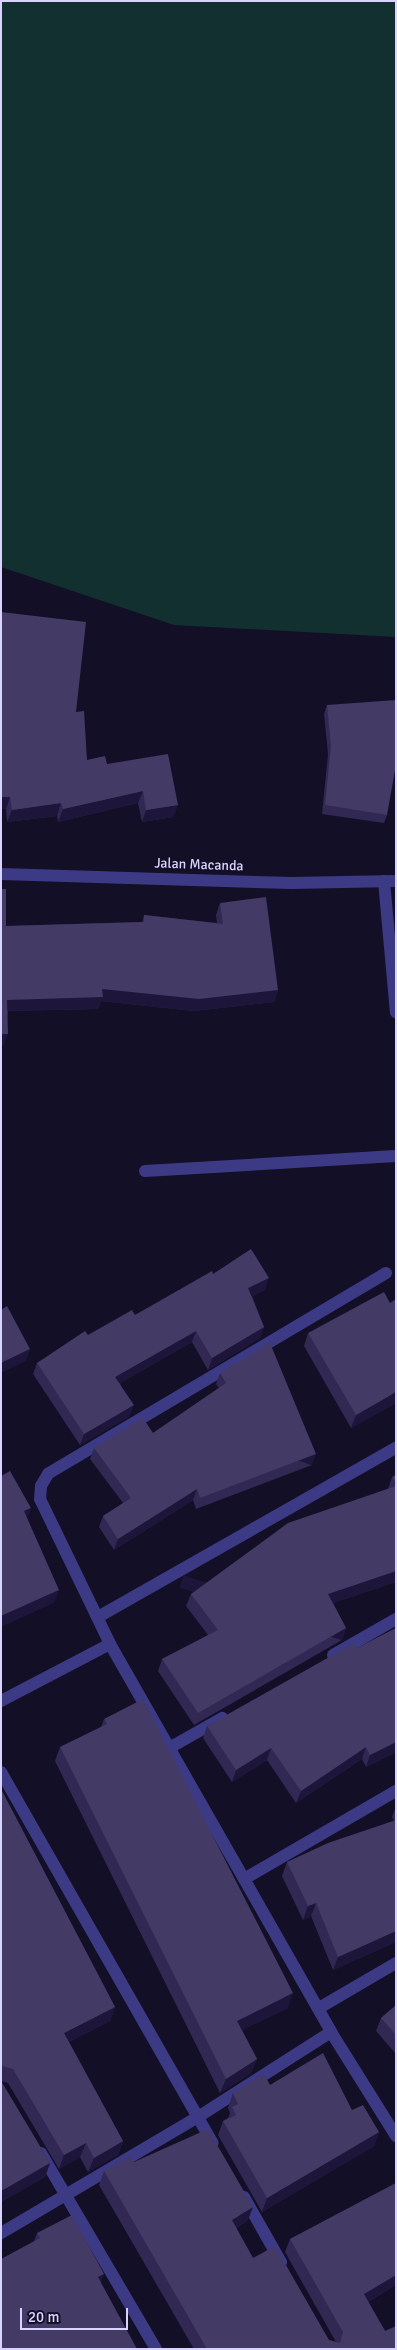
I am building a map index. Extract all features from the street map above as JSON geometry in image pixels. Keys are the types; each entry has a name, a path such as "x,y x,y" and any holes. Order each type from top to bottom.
{"street":[{"name":"Jalan Macanda","path":"1,874 291,883 390,881"},
{"path":"390,881 396,1012"},
{"path":"145,1171 396,1156"},
{"path":"386,1273 48,1474 41,1486 42,1508 110,1644 171,1747 331,2032 396,2136"},
{"path":"98,1617 396,1448"},
{"path":"318,1663 396,1619"},
{"path":"1,1701 110,1644"},
{"path":"171,1747 232,1712"},
{"path":"1,1772 217,2152"},
{"path":"244,1879 396,1791"},
{"path":"319,2008 396,1963"},
{"path":"1,2233 198,2117 331,2032"},
{"path":"36,2144 156,2349"},
{"path":"237,2186 287,2272"}],"green space":[{"path":"1,1 396,1 396,637 174,625 1,567"}],"building":[{"path":"1,612 86,622 76,712 84,711 87,760 105,756 107,764 168,754 178,805 146,810 143,791 63,809 61,803 12,810 10,797 1,797"},
{"path":"396,700 396,765 387,815 325,805 331,746 327,705"},
{"path":"1,889 6,889 6,926 144,922 144,915 223,924 220,903 266,897 278,990 199,999 102,989 103,997 7,1000 8,1034 1,1034"},
{"path":"251,1249 269,1278 248,1288 264,1327 212,1358 196,1331 115,1377 134,1405 84,1434 37,1363 85,1331 88,1335 132,1310 135,1315 212,1271 213,1274"},
{"path":"384,1292 390,1303 396,1299 396,1392 356,1415 308,1333"},
{"path":"7,1306 30,1349 1,1363 1,1310"},
{"path":"270,1343 316,1454 200,1498 197,1489 118,1539 103,1516 131,1498 94,1448 143,1418 153,1433 226,1383 220,1373"},
{"path":"10,1471 31,1508 24,1511 59,1590 1,1616 1,1476"},
{"path":"396,1475 396,1483 392,1477"},
{"path":"396,1486 396,1571 328,1594 346,1628 198,1713 162,1659 218,1630 191,1594 288,1523"},
{"path":"396,1628 396,1742 370,1755 366,1747 301,1791 271,1748 236,1770 207,1726 354,1643 357,1648"},
{"path":"143,1699 293,1993 237,2021 257,2059 226,2079 60,1747 107,1724 104,1719"},
{"path":"1,1789 115,2007 64,2033 123,2141 94,2158 86,2143 64,2155 13,2069 2,2066 1,2070"},
{"path":"396,1820 396,1931 338,1957 316,1903 308,1906 287,1862 328,1843"},
{"path":"396,2005 396,2035 381,2018"},
{"path":"323,2053 352,2110 363,2105 379,2132 267,2198 223,2121 236,2115 232,2107 238,2104 233,2093 264,2074 270,2085"},
{"path":"1,2081 50,2163 1,2191"},
{"path":"208,2129 253,2207 232,2220 253,2258 275,2246 329,2340 340,2343 343,2332 290,2239 396,2183 396,2275 364,2294 385,2331 396,2326 396,2349 207,2349 104,2171 131,2156 134,2162"},
{"path":"72,2215 104,2274 98,2277 137,2349 1,2349 1,2259 40,2238 37,2233"}]}
